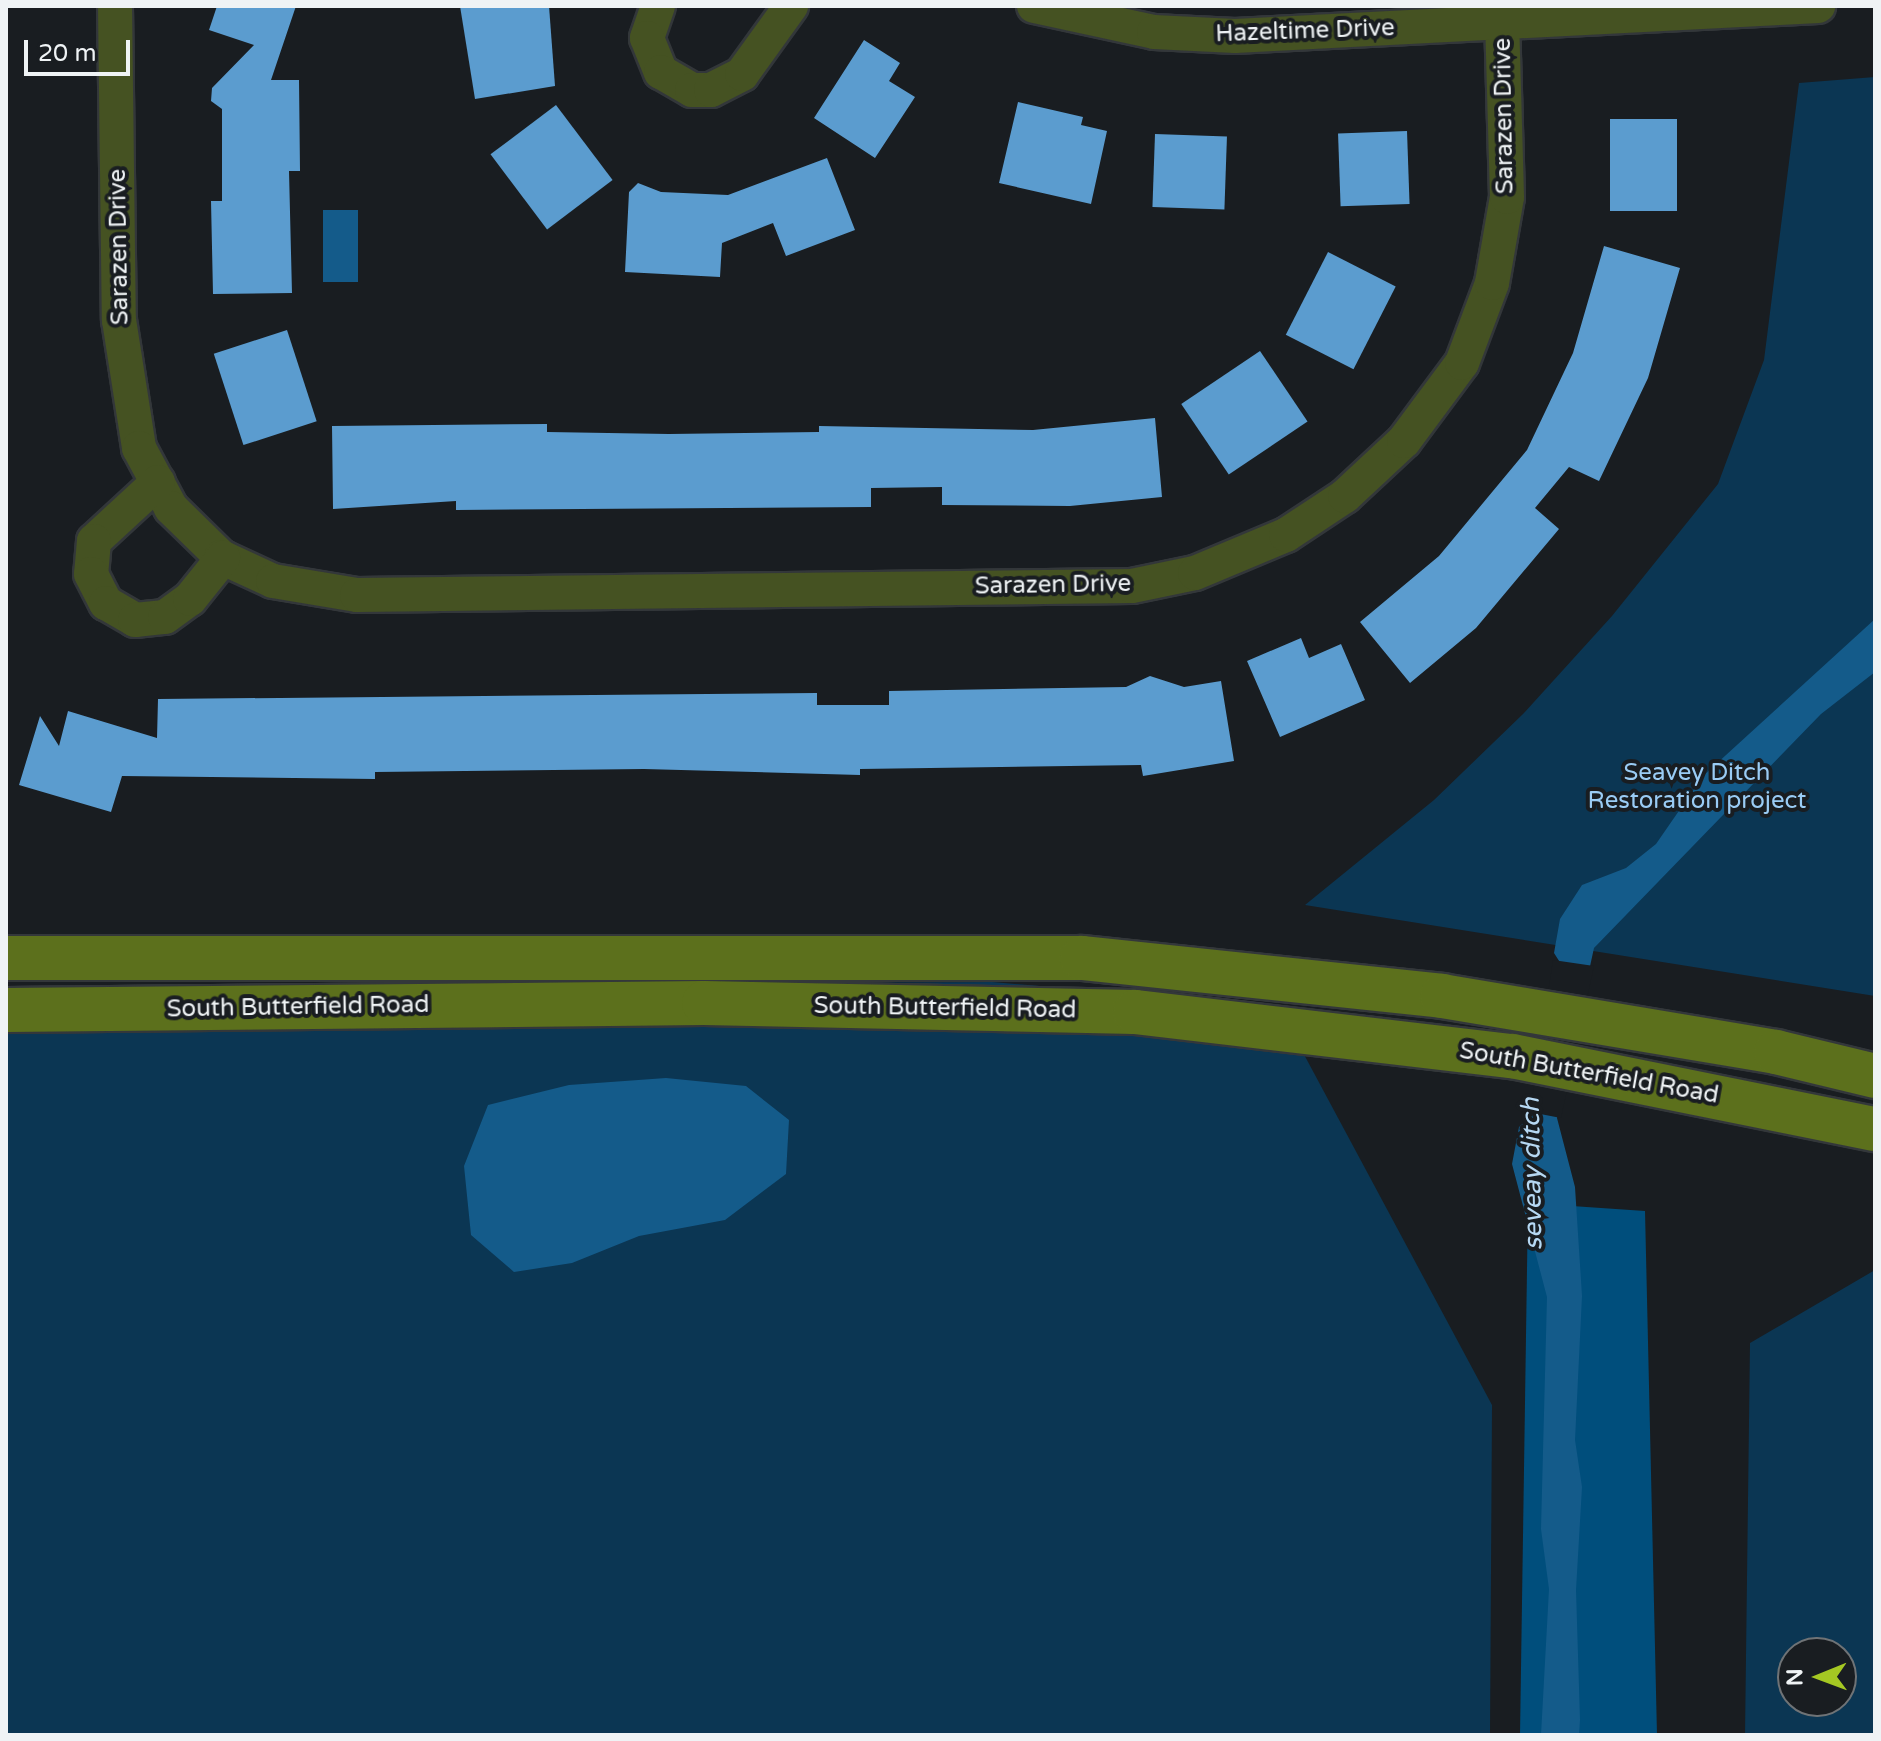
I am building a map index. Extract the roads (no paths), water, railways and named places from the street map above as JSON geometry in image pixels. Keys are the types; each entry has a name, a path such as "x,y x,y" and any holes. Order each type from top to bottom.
{"main road":[{"name":"South Butterfield Road","path":"6,958 1082,958 1539,1012 1776,1052 1875,1076"},
{"name":"South Butterfield Road","path":"6,1010 704,1003 1135,1012 1531,1059 1875,1129"}],"street":[{"name":"Sarazen Drive","path":"115,6 120,333 139,448 171,508 223,558 273,581 357,595 1122,586 1195,573 1272,541 1345,496 1404,441 1462,363 1492,283 1507,197 1502,23"},
{"path":"658,6 649,20 652,56 661,72 692,90 728,85 742,74 791,6"},
{"name":"Hazeltime Drive","path":"1034,6 1154,32 1235,36 1818,6"},
{"path":"158,482 94,541 91,574 106,603 135,620 165,617 190,599 223,558"}],"water":[{"path":"323,210 358,210 358,282 323,282"},
{"name":"seveay ditch","path":"1875,619 1875,672 1821,714 1594,948 1557,1118 1575,1187 1582,1296 1575,1440 1582,1487 1576,1590 1579,1735 1541,1735 1549,1589 1541,1529 1547,1297 1512,1164 1519,1127 1535,1113 1561,964 1554,953 1560,919 1582,885 1626,868 1656,844 1703,776"},
{"path":"666,1078 746,1086 789,1120 786,1174 725,1220 639,1236 572,1263 514,1272 471,1235 464,1166 488,1105 569,1085"}],"park label":[{"name":"Seavey Ditch Restoration project","path":"1697,787"}]}
